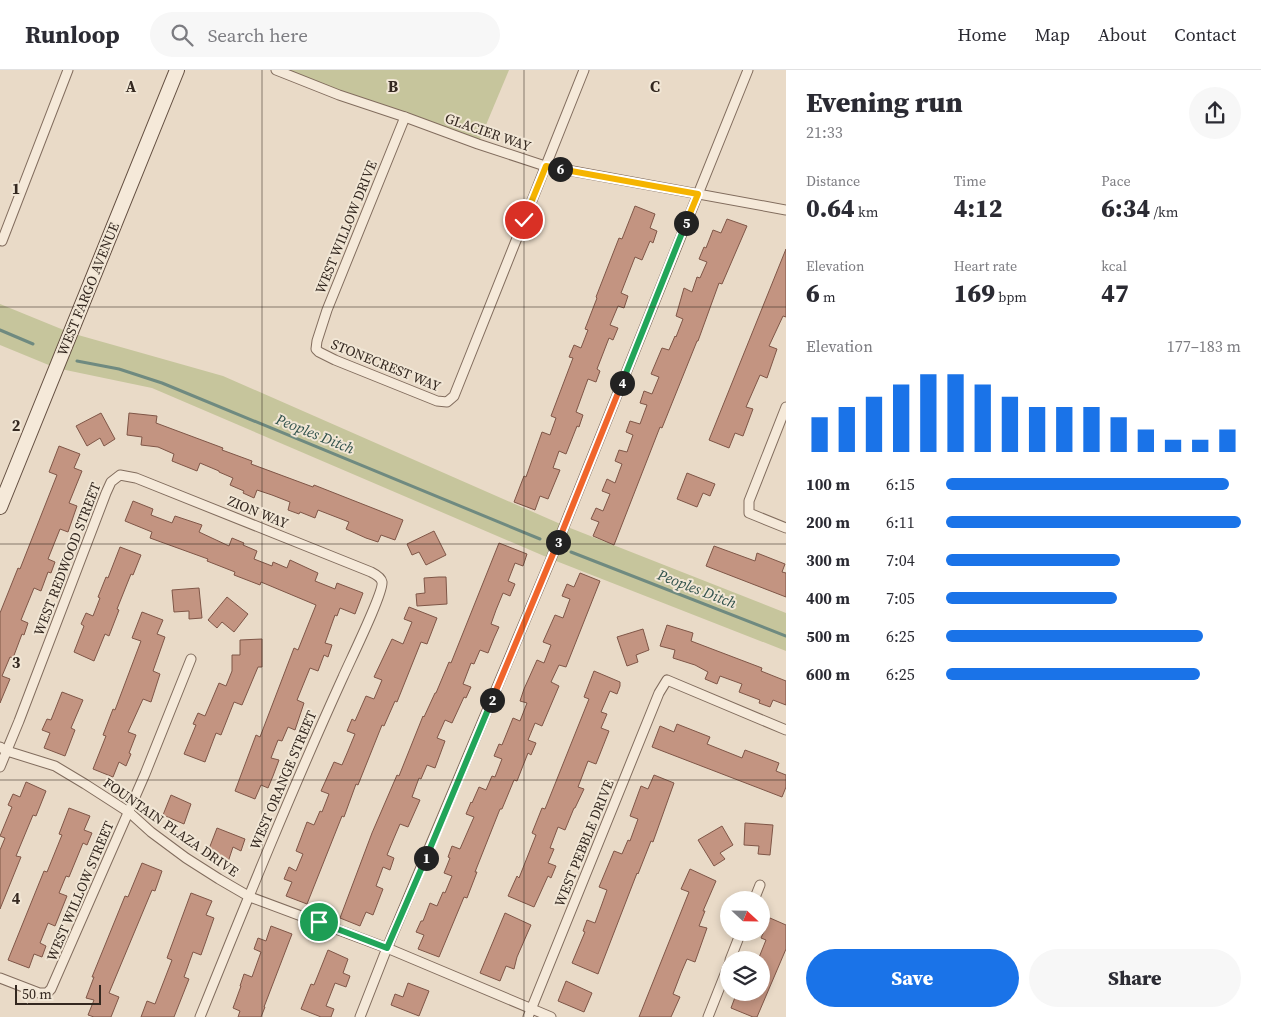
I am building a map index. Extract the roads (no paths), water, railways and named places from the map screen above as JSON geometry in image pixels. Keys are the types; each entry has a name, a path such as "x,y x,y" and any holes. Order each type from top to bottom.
{"main road":[{"name":"WEST FARGO AVENUE","path":"0,507 177,70"}],"street":[{"path":"1,241 68,70"},
{"name":"GLACIER WAY","path":"276,70 339,95 406,116 478,144 546,166 786,210"},
{"path":"546,166 584,70"},
{"path":"360,1017 387,948 510,659 748,70"},
{"name":"WEST WILLOW DRIVE","path":"316,349 316,341 327,310 406,116"},
{"name":"STONECREST WAY","path":"316,349 437,401 447,402 454,396 546,166"},
{"path":"786,407 749,501 749,512 786,528"},
{"name":"ZION WAY","path":"120,475 136,478 371,572 379,577 382,582"},
{"name":"WEST REDWOOD STREET","path":"0,767 4,749 106,493 111,482 120,475"},
{"name":"WEST ORANGE STREET","path":"200,1017 304,763 372,614 382,588 382,582"},
{"name":"WEST WILLOW STREET","path":"0,978 39,993 51,990 129,812 192,659"},
{"name":"WEST PEBBLE DRIVE","path":"529,1013 659,694 667,680 786,730"},
{"name":"FOUNTAIN PLAZA DRIVE","path":"4,749 55,766 129,812 151,832 186,858 219,880 249,896 387,948 529,1013 550,1017"},
{"path":"757,891 760,884"},
{"path":"708,1017 720,987"}],"waterway":[{"name":"Peoples Ditch","path":"0,330 33,344"},
{"name":"Peoples Ditch","path":"77,361 119,369 162,383 540,539"},
{"name":"Peoples Ditch","path":"571,552 786,636"}]}
